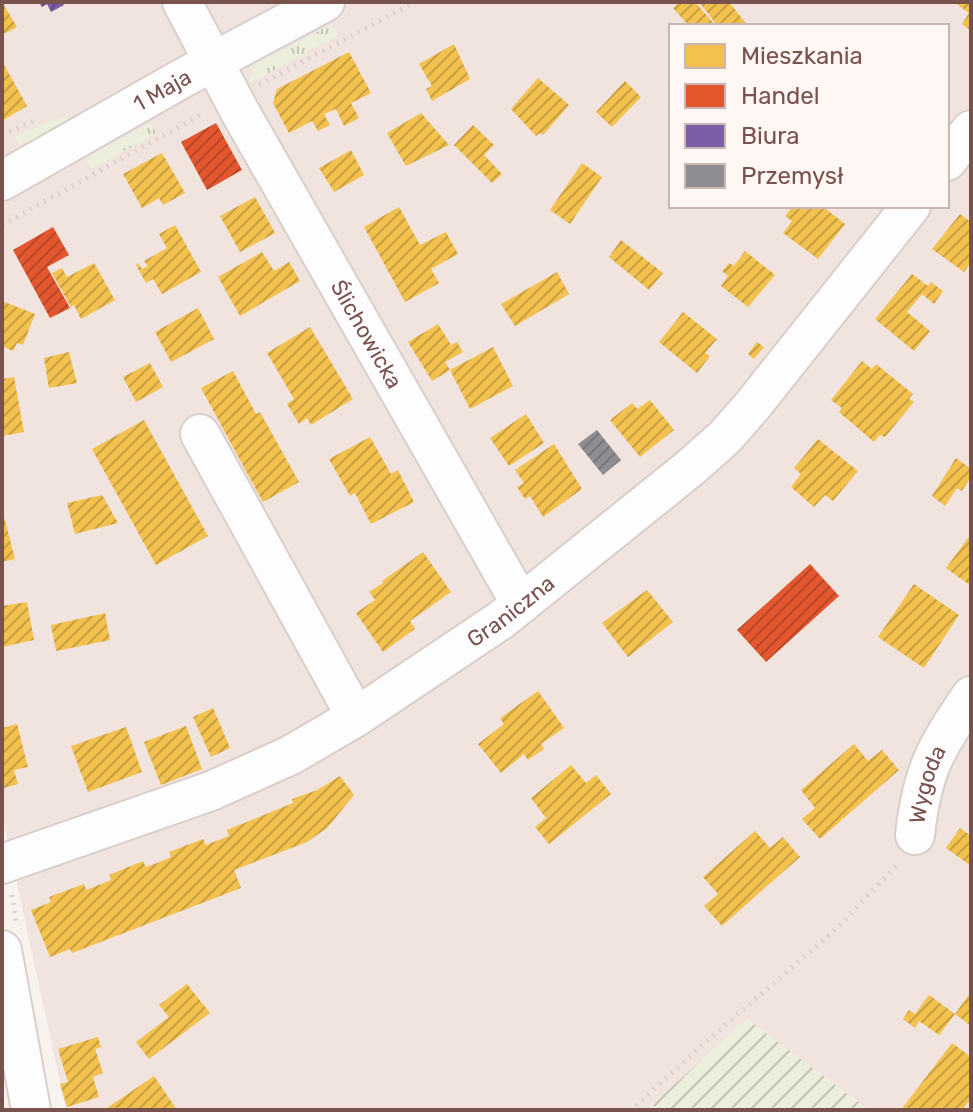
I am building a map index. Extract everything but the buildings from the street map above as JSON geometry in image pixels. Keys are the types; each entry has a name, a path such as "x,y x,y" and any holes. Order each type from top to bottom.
{"street":[{"name":"Ślichowicka","path":"182,2 240,112 521,604"},
{"name":"1 Maja","path":"2,181 325,2"},
{"path":"949,158 971,130"},
{"name":"Graniczna","path":"2,864 211,791 291,755 356,717 476,638 681,476 725,437 909,208"},
{"path":"200,434 356,717"},
{"name":"Wygoda","path":"915,835 922,785 931,759 971,696"},
{"path":"2,950 31,1110"}],"path":[{"path":"255,90 257,86 415,2"},
{"path":"2,225 200,115"},
{"path":"636,1106 832,933 894,869 907,853 915,835"}],"shaded area":[{"path":"2,2 971,2 971,1110 869,1110 747,1019 647,1110 66,1110 2,815"}],"green space":[{"path":"332,24 338,35 247,85 256,64"},
{"path":"69,114 70,123 20,145 14,137"},
{"path":"148,124 156,133 92,169 87,161 92,155"},
{"path":"747,1019 869,1110 659,1110 652,1105"}]}
